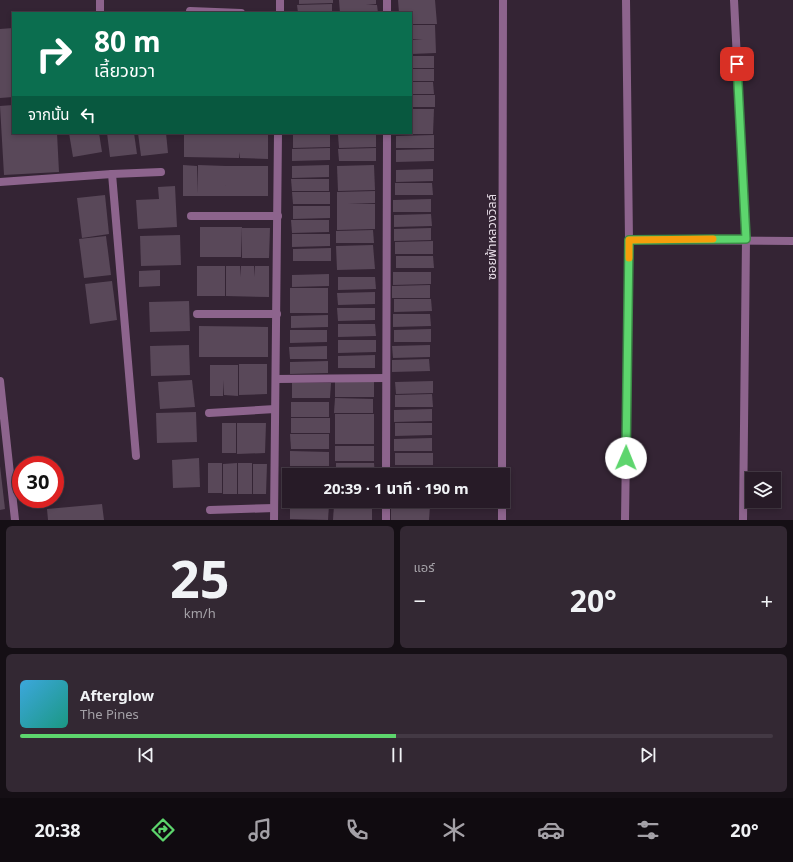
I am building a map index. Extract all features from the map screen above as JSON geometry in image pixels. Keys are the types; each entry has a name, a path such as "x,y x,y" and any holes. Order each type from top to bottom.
{"street":[{"path":"100,0 100,12"},
{"path":"280,0 280,12"},
{"path":"387,0 387,12"},
{"name":"ซอยฟ้าหลวงวิลล์","path":"502,468 503,0"},
{"path":"625,520 629,240 626,0"},
{"path":"734,0 746,239 743,520"},
{"path":"190,11 215,12"},
{"path":"274,520 278,134"},
{"path":"386,468 387,134"},
{"path":"0,182 161,172"},
{"path":"112,174 136,456"},
{"path":"191,216 278,216"},
{"path":"629,240 746,239 793,241"},
{"path":"197,314 276,314"},
{"path":"276,379 386,378"},
{"path":"0,381 15,520"},
{"path":"208,413 275,409"},
{"path":"210,510 274,508"},
{"path":"386,508 386,520"},
{"path":"502,508 502,520"}],"building":[{"path":"299,0 333,0 333,3 299,4"},
{"path":"339,0 376,0 376,4 366,5 377,5 378,12 340,12"},
{"path":"398,0 435,0 437,24 412,24 412,12 399,12"},
{"path":"332,4 332,12 298,12 297,5"},
{"path":"412,25 435,25 436,53 412,54 412,40 423,40 412,39"},
{"path":"12,28 12,97 0,98 0,29"},
{"path":"412,56 434,56 434,68 412,68"},
{"path":"412,69 434,69 434,81 412,81"},
{"path":"412,82 433,82 434,94 412,94"},
{"path":"412,95 435,95 435,107 412,107"},
{"path":"12,105 12,134 57,134 59,172 4,175 0,106"},
{"path":"412,109 434,109 433,134 412,134"},
{"path":"69,134 99,134 102,152 73,157"},
{"path":"107,134 134,134 137,154 110,157"},
{"path":"138,134 166,134 168,153 141,156"},
{"path":"184,134 268,134 268,159 240,158 240,152 239,158 184,157"},
{"path":"293,135 330,135 330,147 293,148"},
{"path":"338,135 376,135 376,147 339,148"},
{"path":"434,135 434,148 396,148 396,136"},
{"path":"330,148 330,160 292,161 292,149"},
{"path":"376,148 376,161 339,161 338,149"},
{"path":"434,149 434,161 396,162 396,150"},
{"path":"183,165 197,166 198,194 198,165 268,166 268,196 183,196"},
{"path":"329,165 329,177 292,178 292,166"},
{"path":"374,165 375,190 338,191 337,166"},
{"path":"433,169 433,181 396,182 396,170"},
{"path":"291,179 329,179 329,191 292,191"},
{"path":"395,183 432,183 433,195 395,195"},
{"path":"175,186 177,227 138,229 136,200 159,199 158,187"},
{"path":"375,191 375,203 348,204 375,204 375,229 337,230 337,192"},
{"path":"292,192 330,192 330,204 293,204"},
{"path":"105,195 109,234 82,238 77,198"},
{"path":"431,199 431,212 393,212 393,200"},
{"path":"293,206 330,206 330,218 293,219"},
{"path":"431,214 432,226 394,227 394,215"},
{"path":"291,220 329,220 329,232 292,233"},
{"path":"200,227 242,227 241,257 200,257"},
{"path":"242,228 270,228 269,258 242,258"},
{"path":"431,228 431,240 394,241 394,229"},
{"path":"373,230 374,243 336,243 336,231"},
{"path":"292,234 330,234 330,246 292,247"},
{"path":"180,235 181,265 141,266 140,236"},
{"path":"106,236 111,275 84,278 79,239"},
{"path":"433,241 433,254 395,254 395,242"},
{"path":"373,245 375,269 337,270 336,246"},
{"path":"331,248 331,261 293,261 293,249"},
{"path":"396,256 433,256 434,268 396,268"},
{"path":"197,266 225,266 225,296 197,296"},
{"path":"226,266 240,266 240,277 241,266 254,266 254,277 255,266 269,266 269,297 226,296"},
{"path":"160,270 160,286 139,287 139,271"},
{"path":"393,272 431,272 431,284 393,285"},
{"path":"329,274 329,286 292,287 292,275"},
{"path":"338,277 375,277 376,289 338,290"},
{"path":"112,281 117,320 90,324 85,284"},
{"path":"430,285 430,298 392,298 392,286"},
{"path":"290,288 328,288 328,313 290,313"},
{"path":"375,292 375,304 338,305 337,293"},
{"path":"394,299 431,299 432,311 394,312"},
{"path":"189,301 190,331 150,332 149,302"},
{"path":"337,308 375,308 375,320 338,321"},
{"path":"393,314 430,314 431,326 393,327"},
{"path":"328,315 328,327 291,328 291,316"},
{"path":"338,324 375,324 376,336 338,337"},
{"path":"199,326 268,327 268,357 199,357"},
{"path":"431,329 431,342 394,342 394,330"},
{"path":"290,330 327,330 327,342 290,343"},
{"path":"338,340 376,340 376,352 338,353"},
{"path":"189,345 190,375 151,376 150,346"},
{"path":"430,345 430,357 393,358 392,346"},
{"path":"327,346 327,359 290,359 289,347"},
{"path":"375,355 375,368 338,368 338,356"},
{"path":"429,359 430,371 392,372 392,360"},
{"path":"328,361 328,373 290,374 290,362"},
{"path":"239,364 267,364 267,394 239,395"},
{"path":"210,365 238,365 238,396 224,395 223,380 223,396 210,396"},
{"path":"192,380 195,407 160,409 158,382"},
{"path":"433,381 433,393 396,394 395,382"},
{"path":"335,382 374,382 374,397 335,397"},
{"path":"292,383 331,383 330,398 292,398"},
{"path":"432,394 433,407 395,407 395,395"},
{"path":"335,398 373,399 373,413 334,413"},
{"path":"291,402 329,402 329,417 291,417"},
{"path":"432,409 432,421 394,422 394,410"},
{"path":"196,412 197,442 157,443 156,413"},
{"path":"335,414 374,414 374,444 335,444"},
{"path":"291,418 330,418 330,433 291,433"},
{"path":"222,423 236,423 236,453 222,453"},
{"path":"237,423 266,423 265,453 237,454"},
{"path":"395,423 432,423 432,435 395,436"},
{"path":"290,434 329,434 329,449 291,449"},
{"path":"432,438 432,451 394,451 394,439"},
{"path":"335,446 374,446 374,461 335,461"},
{"path":"290,451 329,452 329,466 290,466"},
{"path":"395,453 433,453 433,465 395,465"},
{"path":"199,458 200,487 173,488 172,460"},
{"path":"208,463 222,463 222,493 208,493"},
{"path":"237,463 237,494 223,494 223,464"},
{"path":"238,463 252,463 252,494 238,494"},
{"path":"336,463 374,463 374,468 336,468"},
{"path":"253,464 267,464 266,494 253,494"},
{"path":"0,466 5,509 0,510"},
{"path":"102,504 104,520 48,520 47,509"},
{"path":"290,508 329,508 328,520 290,519"},
{"path":"334,508 372,508 372,520 333,520"},
{"path":"391,508 430,508 429,520 391,520"}],"slow traffic":[{"path":"629,258 629,240 713,239"}],"route":[{"path":"626,458 629,240 746,239 737,64"}]}
